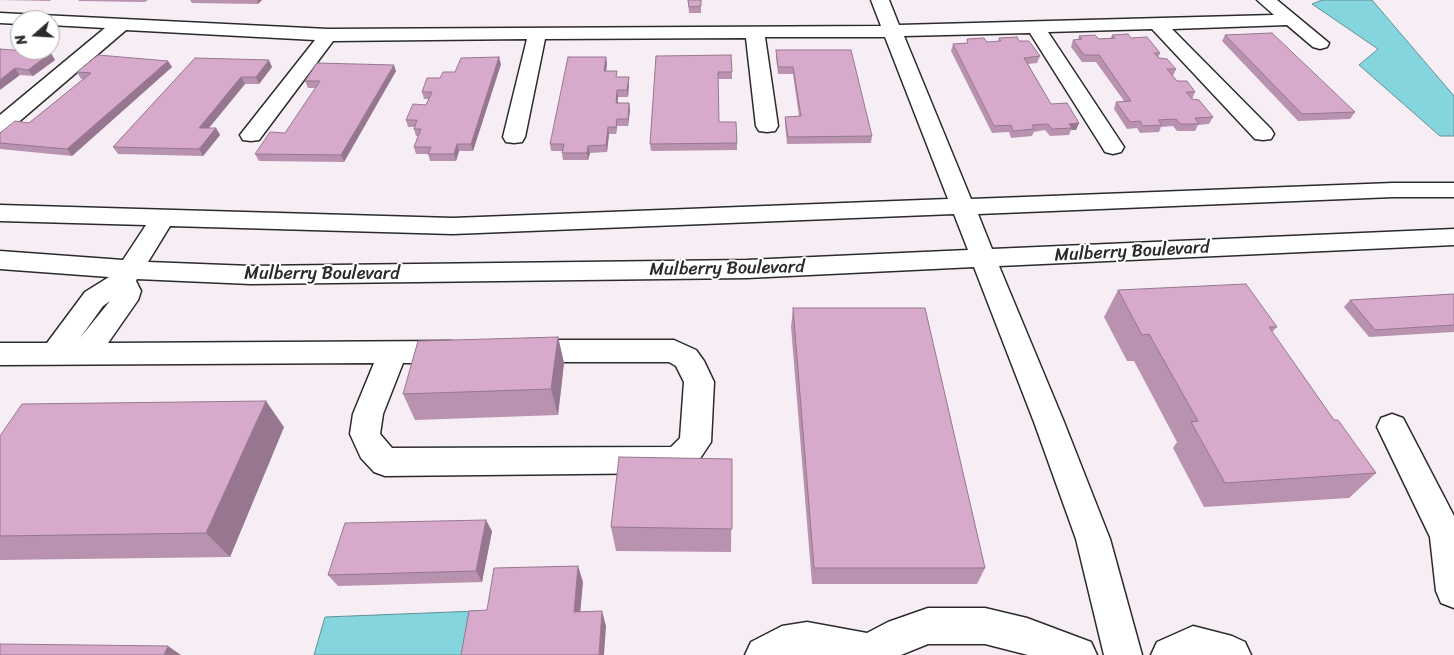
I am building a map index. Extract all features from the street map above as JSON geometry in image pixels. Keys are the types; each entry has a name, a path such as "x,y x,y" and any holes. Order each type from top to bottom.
{"street":[{"path":"880,0 1049,422 1093,539 1123,655"},
{"path":"1266,0 1320,43"},
{"path":"60,21 328,35 892,31 1289,20"},
{"path":"1156,23 1263,134"},
{"path":"0,126 122,24"},
{"path":"1034,26 1113,147"},
{"path":"755,32 767,126"},
{"path":"514,137 537,34"},
{"path":"251,134 328,35"},
{"path":"0,213 453,226 1393,190 1454,190"},
{"path":"54,354 94,299 126,275 162,219"},
{"name":"Mulberry Boulevard","path":"0,260 126,275 747,269 1454,237"},
{"path":"85,353 125,300 128,291 126,275"},
{"path":"0,354 85,353 674,351 686,358 694,369 699,382 695,442 686,454 675,460 385,462 372,450 366,434 368,414 393,352"},
{"path":"1392,427 1447,536 1454,591"},
{"path":"764,655 782,645 807,641 866,654 901,635 928,626 985,626 1028,636 1078,655"},
{"path":"1170,655 1193,645 1232,655"}],"water":[{"path":"1322,0 1372,0 1454,96 1454,136 1440,136 1359,65 1378,49 1312,4"},
{"path":"477,611 470,655 314,655 325,617"}],"building":[{"path":"688,0 701,0 701,6 689,7"},
{"path":"1272,33 1355,112 1302,114 1225,35"},
{"path":"1128,34 1131,38 1147,37 1160,53 1154,53 1159,58 1167,59 1176,69 1167,69 1177,81 1187,81 1195,92 1186,92 1192,99 1199,100 1213,117 1195,118 1199,124 1180,124 1176,119 1158,120 1162,125 1143,126 1140,121 1130,122 1116,102 1131,101 1099,55 1084,55 1073,40 1082,39 1079,36 1095,35 1099,39 1115,38 1112,35"},
{"path":"1017,37 1019,41 1029,41 1040,56 1024,58 1051,104 1067,103 1079,123 1069,124 1072,128 1052,129 1048,124 1032,125 1034,129 1013,131 1011,125 994,126 953,44 968,43 967,39 984,38 987,42 1001,41 999,38"},
{"path":"0,49 10,50 10,60 42,60 28,70 15,68 0,80"},
{"path":"776,50 851,50 872,136 788,137 785,117 801,116 793,67 778,67"},
{"path":"98,55 168,61 67,149 0,143 0,133 15,121 29,123 91,73 77,72"},
{"path":"731,55 732,72 718,72 719,122 736,122 737,143 650,144 656,56"},
{"path":"499,57 471,144 457,144 454,154 428,154 431,147 414,147 421,129 414,129 417,120 406,120 413,104 426,105 432,92 422,92 427,78 440,78 443,72 455,72 461,58"},
{"path":"568,57 606,57 604,71 617,71 616,77 629,77 627,90 617,90 616,103 629,103 628,119 617,119 616,127 608,127 606,145 588,146 587,153 562,153 564,144 550,144"},
{"path":"195,58 269,60 256,77 241,77 199,128 216,128 199,149 113,147"},
{"path":"317,63 394,65 341,155 255,154 270,132 285,133 320,81 305,81"},
{"path":"1246,284 1277,327 1269,327 1334,420 1338,420 1376,473 1225,483 1191,422 1198,421 1149,334 1142,335 1118,290"},
{"path":"1454,294 1454,325 1375,330 1350,300"},
{"path":"793,308 925,308 985,568 814,568"},
{"path":"558,337 551,389 403,394 418,341"},
{"path":"266,401 206,533 0,536 0,436 22,404"},
{"path":"619,457 732,459 732,529 611,527"},
{"path":"486,520 476,571 328,575 345,523"},
{"path":"578,566 574,612 602,611 599,655 461,655 469,611 487,610 494,568"},
{"path":"0,644 168,646 164,655 0,655"}]}
